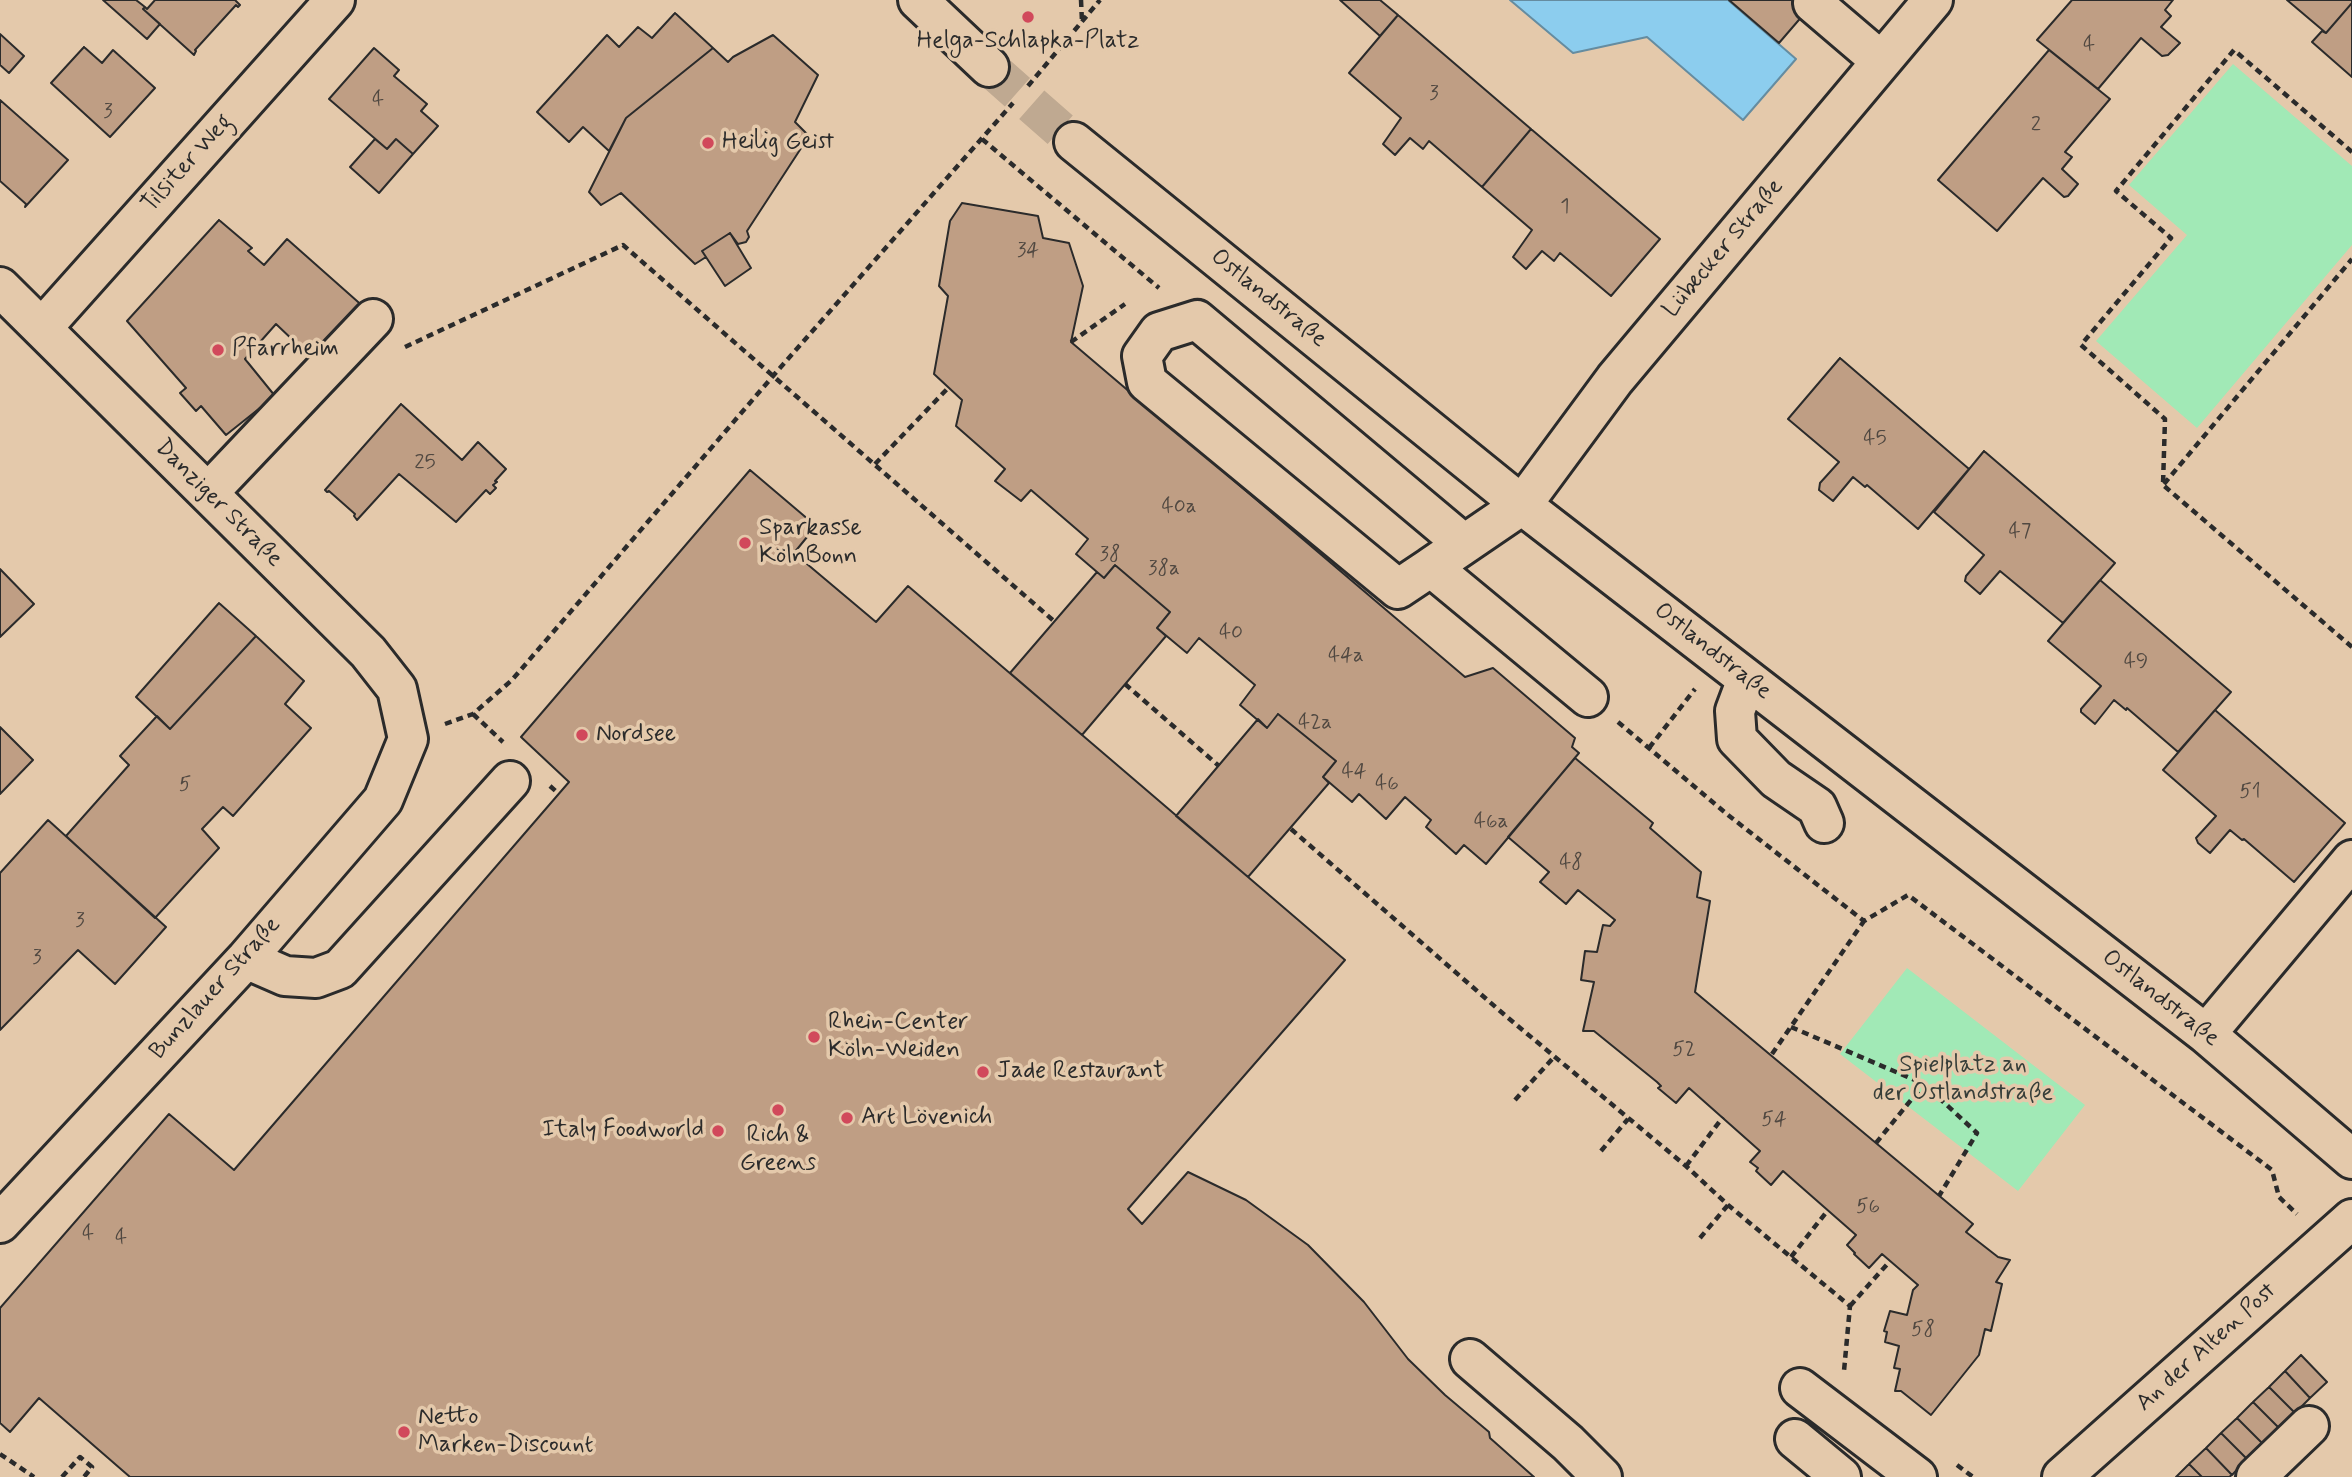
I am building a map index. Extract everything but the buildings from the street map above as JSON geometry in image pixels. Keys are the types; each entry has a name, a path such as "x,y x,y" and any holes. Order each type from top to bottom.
{"street":[{"name":"Tilsiter Weg","path":"42,328 335,0"},
{"path":"918,0 989,67"},
{"name":"Lübecker Straße","path":"1197,320 1159,332 1142,356 1147,382 1398,589 1522,505 1615,379 1933,0"},
{"path":"1813,4 1881,61"},
{"name":"Ostlandstraße","path":"1074,142 1522,505 2206,1034 2352,1159"},
{"name":"Danziger Straße","path":"0,287 368,652 397,690 408,738"},
{"path":"208,493 373,319"},
{"path":"1197,320 1464,544"},
{"path":"1431,567 1588,697"},
{"path":"1733,668 1737,739 1776,779 1817,807 1824,823"},
{"name":"Bunzlauer Straße","path":"0,1223 246,959 383,800 408,738"},
{"path":"246,959 285,976 316,978 340,968 510,781"},
{"path":"2206,1034 2352,860"},
{"name":"An der Alten Post","path":"2062,1477 2339,1230"},
{"path":"1470,1359 1568,1443 1602,1477"},
{"path":"1800,1388 1917,1477"},
{"path":"2256,1477 2309,1426"},
{"path":"1795,1440 1841,1477"}],"path":[{"path":"1081,0 1082,23"},
{"path":"1028,86 1100,0"},
{"path":"2163,485 2165,419 2081,345 2171,238 2116,191 2234,50 2352,152"},
{"path":"408,738 472,714 512,680 773,376 1019,97"},
{"path":"982,139 1197,320"},
{"path":"345,348 403,348 623,245 1055,622"},
{"path":"2163,485 2352,260"},
{"path":"1144,291 1154,284"},
{"path":"1071,342 1133,298"},
{"path":"875,464 949,387"},
{"path":"2163,485 2352,647"},
{"path":"1649,748 1733,668"},
{"path":"1125,684 1219,765"},
{"path":"1588,697 1728,815 1864,921"},
{"path":"1291,829 1554,1057 1850,1306"},
{"path":"1772,1054 1864,921 1908,895 2272,1170 2279,1197 2339,1230"},
{"path":"1791,1027 1924,1084 1977,1133 1940,1196"},
{"path":"1515,1100 1554,1057"},
{"path":"1876,1143 1924,1084"},
{"path":"1686,1166 1723,1117"},
{"path":"1601,1151 1628,1119"},
{"path":"1700,1238 1728,1205"},
{"path":"1791,1257 1828,1210"},
{"path":"1843,1382 1850,1306 1890,1261"},
{"path":"0,1454 34,1477"},
{"path":"62,1477 80,1457 92,1468 84,1477"},
{"path":"1951,1461 1973,1477"}],"green space":[{"path":"2233,64 2352,166 2352,245 2197,428 2096,341 2187,235 2129,185"},
{"name":"Spielplatz an der Ostlandstraße","path":"1907,968 2085,1105 2018,1191 1840,1054"}],"water":[{"path":"1510,0 1728,0 1796,59 1743,120 1647,37 1573,53"}],"tunnel":[{"path":"989,67 1074,142"}],"place":[{"name":"Helga-Schlapka-Platz","path":"1028,17"},
{"name":"Heilig Geist","path":"708,143"},
{"name":"Pfarrheim","path":"218,350"},
{"name":"Sparkasse KölnBonn","path":"745,543"},
{"name":"Nordsee","path":"582,735"},
{"name":"Rhein-Center Köln-Weiden","path":"814,1037"},
{"name":"Jade Restaurant","path":"983,1072"},
{"name":"Rich & Greens","path":"778,1110"},
{"name":"Art Lövenich","path":"847,1118"},
{"name":"Italy Foodworld","path":"718,1131"},
{"name":"Netto Marken-Discount","path":"404,1432"}]}
